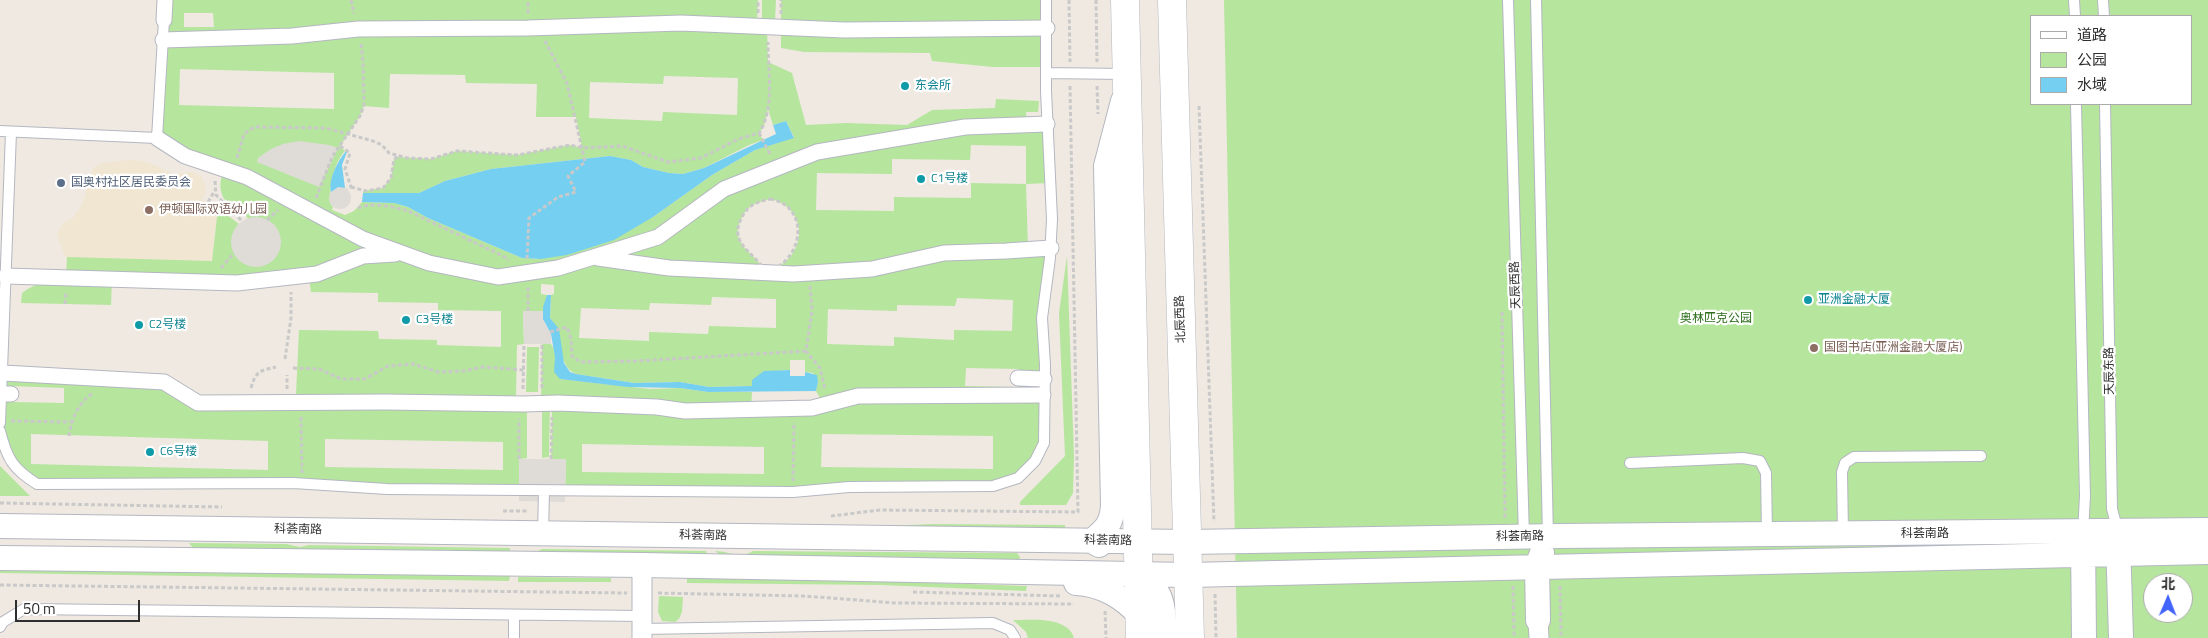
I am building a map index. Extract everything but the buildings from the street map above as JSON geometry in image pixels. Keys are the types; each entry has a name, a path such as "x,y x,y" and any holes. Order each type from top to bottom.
{"main road":[{"path":"1125,0 1140,627"},
{"name":"北辰西路","path":"1172,0 1190,638"}],"street":[{"path":"164,20 165,0"},
{"path":"163,40 292,36 358,29 538,28 681,23 844,30 1047,28"},
{"path":"1127,81 1106,166 1112,518 1109,525 1092,541 1114,553 1151,581 1160,594 1164,612 1165,638"},
{"path":"157,138 185,156 247,177 363,239 429,263 498,277 558,268 658,237 724,189 817,152 965,127 1046,124"},
{"path":"592,258 669,268 806,273 872,269 944,253 1006,252 1050,248"},
{"path":"6,276 237,283 317,274 363,256 402,253"},
{"path":"2,373 164,382 198,403 301,401 522,404 547,399 657,407 685,411 812,408 858,396 1043,395"},
{"path":"1018,378 1044,379"},
{"path":"1138,481 1147,528 1154,548 1166,560 1217,584"},
{"name":"科荟南路","path":"0,526 1139,542 1843,535 2083,544"},
{"path":"0,544 124,545 165,539 204,529"},
{"name":"科荟南路","path":"0,558 642,565 1188,575 1217,584 1215,575 1537,566 2118,543 2208,530"},
{"name":"天辰西路","path":"1524,537 1537,566"},
{"name":"天辰西路","path":"1538,629 1537,566 1548,537"},
{"path":"1024,540 1031,549 1033,556 1031,564 1024,572"},
{"name":"科荟南路","path":"2118,543 2208,552"},
{"name":"天辰东路","path":"2118,543 2121,638"},
{"path":"2083,544 2084,638"},
{"path":"642,565 642,628"},
{"path":"865,569 910,578 1099,586 1131,605 1140,627"}],"lane":[{"path":"0,431 4,448 12,466 37,484 302,484 387,489 793,492 849,487 993,486 1018,478 1035,461 1044,443 1042,318 1050,248 1051,196 1046,124 1046,0"},
{"name":"天辰西路","path":"1508,0 1524,537"},
{"name":"天辰西路","path":"1536,0 1548,537"},
{"path":"2074,0 2074,15"},
{"path":"2103,0 2104,15"},
{"path":"0,422 6,394 2,373 6,276 5,132 157,138 164,20"},
{"path":"1046,73 1127,81"},
{"path":"2076,105 2085,510 2083,544"},
{"name":"天辰东路","path":"2105,105 2112,509 2118,543"},
{"path":"1843,535 1842,472 1845,463 1854,457 1980,456"},
{"path":"1630,463 1744,458 1760,461 1766,473 1767,535"},
{"path":"544,490 544,534"},
{"path":"0,627 3,622 24,609 514,615 642,628 992,623 1010,630 1015,638"},
{"path":"514,615 514,638"}],"path":[{"path":"311,211 332,157 360,116 364,105 363,60 351,0"},
{"path":"827,516 880,510 1078,512 1069,0"},
{"path":"242,221 216,195 214,184 220,168 236,158 244,134 254,128 326,128 373,141 389,153 398,156 431,159 457,151 517,155 570,145 582,148 622,146 668,162 681,162 700,158 738,139 759,133 764,126 768,107 767,27"},
{"path":"528,311 522,273 528,218 558,198 576,192 568,176 585,162 567,83 538,28"},
{"path":"1198,100 1214,526"},
{"path":"759,133 777,168"},
{"path":"340,146 350,154 345,169 349,188 366,191 383,188 391,178 394,159 398,156"},
{"path":"208,202 215,189"},
{"path":"770,199 782,202 791,208 797,218 798,239 795,250 784,263 766,273 762,264 742,246 738,238 737,228 744,211 754,203 770,199"},
{"path":"358,208 371,205 408,211 505,256 522,273"},
{"path":"806,273 811,288 812,311 806,350 820,368 825,395"},
{"path":"285,358 291,318 291,278"},
{"path":"550,332 567,327 571,340 572,356 580,362 637,361 806,350"},
{"path":"519,459 524,344"},
{"path":"542,344 551,459"},
{"path":"292,368 319,369 341,379 365,379 388,366 414,364 438,372 464,371 483,367 524,370"},
{"path":"248,402 253,378 258,372 276,367"},
{"path":"69,436 70,422 88,396 118,379"},
{"path":"301,401 302,484"},
{"path":"793,492 794,409"},
{"path":"0,422 70,422"},
{"path":"0,503 226,507"},
{"path":"496,511 515,511"},
{"path":"1216,638 1217,584"},
{"path":"0,585 642,593 803,596 896,602 1079,604"},
{"path":"1514,616 1514,638"},
{"path":"1561,616 1562,638"}],"shaded area":[{"path":"299,141 338,148 319,187 257,162 258,158 271,149 283,144"},
{"name":"伊顿国际双语幼儿园","path":"131,160 148,162 173,174 192,172 201,176 206,186 205,195 202,199 218,208 212,261 65,257 57,234 63,223 73,218 82,205 93,168 101,163"},
{"path":"340,187 348,190 351,198 348,206 340,209 332,206 329,198 332,190"},
{"path":"256,217 265,219 276,228 281,242 279,251 270,262 256,267 247,265 236,256 231,242 233,233 242,222"},
{"path":"523,311 543,311 545,324 551,334 551,344 524,344"},
{"path":"519,459 566,459 565,502 519,501"}],"green space":[{"path":"165,0 758,0 757,26 767,27 768,62 792,73 806,125 846,123 907,125 932,110 995,108 996,99 1039,101 1038,112 1026,112 1027,124 1047,124 1050,183 1026,184 1028,249 1051,248 1045,283 1044,443 1018,478 993,486 565,488 566,460 551,459 552,404 541,404 542,344 551,344 554,349 560,379 650,389 680,388 708,392 752,392 751,409 824,405 816,391 818,382 813,373 805,372 805,360 790,360 790,370 782,370 754,386 709,387 680,382 634,383 576,374 569,370 565,364 555,325 550,318 551,295 554,294 554,285 541,284 541,294 547,295 543,311 523,312 524,344 517,345 516,396 296,395 299,330 378,331 379,339 437,340 437,345 501,347 501,311 438,310 438,303 378,302 378,293 311,292 309,276 112,279 111,305 21,303 22,293 32,287 42,282 66,277 67,257 212,261 218,208 239,224 232,240 236,255 241,261 257,266 266,264 280,244 275,227 266,220 248,219 242,209 224,199 220,184 225,170 157,138","holes":["184,13 213,13 214,27 184,27","180,69 334,73 334,109 179,105","390,74 465,75 466,83 537,84 536,117 576,117 582,148 570,145 517,155 457,151 431,159 398,157 394,159 391,178 383,188 363,191 363,193 419,193 445,181 491,169 610,156 631,160 643,167 683,174 704,168 763,140 759,133 764,126 768,109 773,125 786,121 794,137 755,150 712,175 653,217 541,259 522,258 428,218 408,207 394,203 362,202 354,211 345,215 332,210 330,196 333,176 338,162 345,151 340,146 360,116 364,106 389,108","664,76 738,78 737,115 663,112 662,121 589,118 590,82 663,84","971,145 1026,146 1026,184 971,183 971,198 894,197 894,211 816,210 817,173 892,174 892,159 970,160","770,199 778,201 792,211 798,226 798,243 792,255 782,264 766,273 745,248 738,235 738,227 744,213 757,203","712,297 776,299 776,328 709,326 708,334 649,332 649,341 579,338 581,308 649,310 650,303 711,305","957,298 1013,300 1012,331 954,330 954,340 894,337 894,346 827,344 828,309 897,311 897,305 955,306","966,368 1018,369 1018,387 965,386","822,434 993,436 993,469 821,467","582,444 764,447 764,474 582,472"]},
{"path":"762,0 776,0 775,21 762,21"},
{"path":"781,0 1046,0 1046,67 993,67 932,61 930,53 804,52 781,48"},
{"name":"奥林匹克公园","path":"1224,0 2208,0 2208,638 1237,638"},
{"path":"1067,256 1074,457 1073,493 1066,505 1020,505 1020,502 1065,456 1059,313"},
{"path":"527,347 539,347 538,392 526,392"},
{"path":"3,373 164,382 185,396 527,405 527,458 520,459 519,490 57,484 25,476 0,431","holes":["11,386 64,388 64,403 11,402","31,434 268,441 268,470 31,464","325,439 503,442 503,470 325,467"]},
{"path":"542,405 550,405 549,457 542,458"},
{"path":"0,466 30,496 0,496"},
{"path":"931,524 1065,525 1065,531 892,526"},
{"path":"189,543 286,544 300,547 309,545 510,548 510,559 425,550 197,553"},
{"path":"542,549 706,551 710,561 534,553"},
{"path":"715,551 739,555 753,551 1017,553 1020,557 1019,562 727,560"},
{"path":"0,569 510,576 509,581 0,573"},
{"path":"518,577 611,578 611,582 518,582"},
{"path":"687,578 816,579 1027,586 1026,591 881,585 687,583"},
{"path":"659,596 683,597 682,612 679,619 675,622 662,621 658,612"},
{"path":"1013,620 1039,620 1057,623 1070,631 1074,638 1028,638 1026,632"}],"water":[{"path":"786,121 794,138 755,150 712,175 653,217 614,240 567,255 541,259 522,258 428,218 408,207 394,203 362,202 363,193 419,193 445,181 491,169 610,156 631,160 643,167 683,174 704,168 776,134 773,125"},
{"path":"348,149 342,165 345,188 338,187 331,192 331,181 335,169"},
{"path":"547,295 551,295 550,318 559,329 564,363 570,372 634,383 680,382 709,387 752,386 752,380 764,371 790,370 790,376 805,376 805,372 817,375 816,391 708,392 680,388 628,387 560,379 554,372 555,357 551,334 543,319 543,307"}],"place":[{"name":"东会所","path":"905,86"},
{"name":"C1号楼","path":"921,179"},
{"name":"国奥村社区居民委员会","path":"61,183"},
{"name":"伊顿国际双语幼儿园","path":"149,210"},
{"name":"亚洲金融大厦","path":"1808,300"},
{"name":"C3号楼","path":"406,320"},
{"name":"C2号楼","path":"139,325"},
{"name":"国图书店(亚洲金融大厦店)","path":"1814,348"},
{"name":"C6号楼","path":"150,452"}]}
